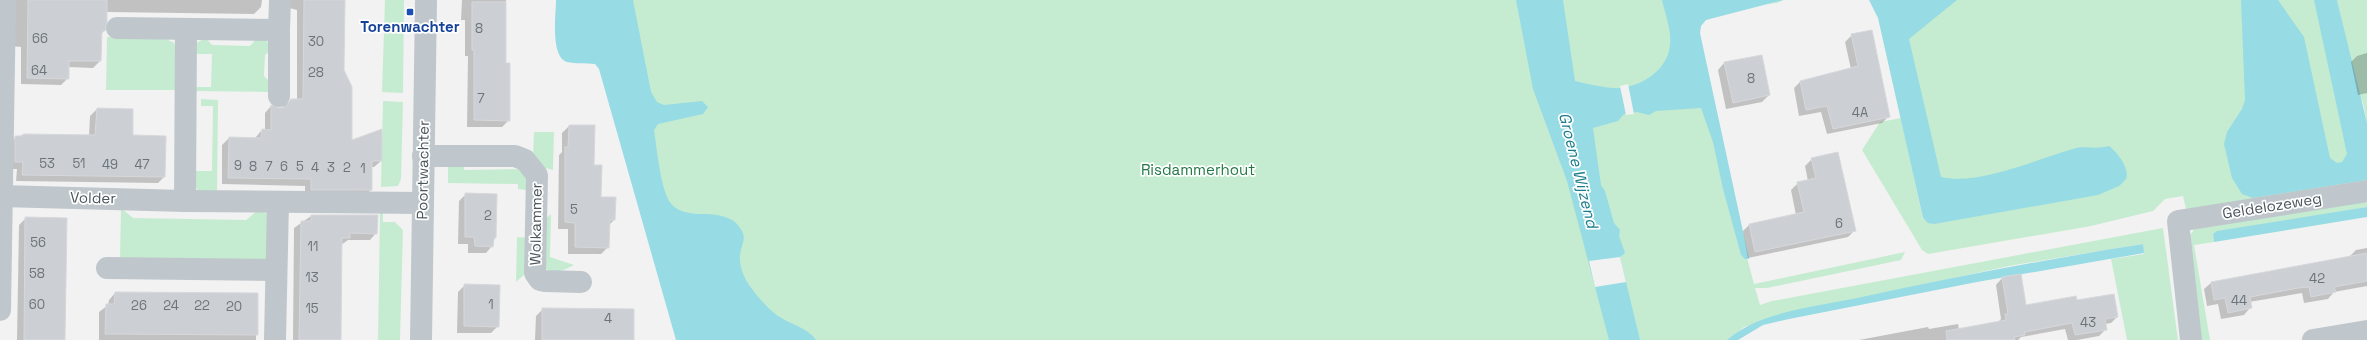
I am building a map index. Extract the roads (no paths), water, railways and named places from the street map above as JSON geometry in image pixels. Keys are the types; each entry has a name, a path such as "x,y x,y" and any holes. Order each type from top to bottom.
{"street":[{"path":"0,310 2,89 5,0"},
{"path":"279,96 280,0"},
{"name":"Poortwachter","path":"421,340 426,0"},
{"path":"117,28 279,30"},
{"path":"185,201 186,29"},
{"name":"Wolkammer","path":"424,156 515,156 525,160 537,175 535,273 540,280 545,281 581,282"},
{"name":"Geldelozeweg","path":"2191,340 2178,221 2367,191"},
{"name":"Volder","path":"1,196 185,201 423,203"},
{"path":"276,340 278,202"},
{"path":"107,268 276,270"},
{"path":"2313,340 2367,331"}],"water":[{"path":"556,0 633,0 651,92 657,102 664,105 702,101 708,107 703,114 658,124 654,130 661,176 669,201 675,208 684,212 693,214 711,214 728,218 736,223 744,236 740,264 749,285 762,302 774,313 804,329 816,340 676,340 599,69 595,64 567,62 558,52 555,34"},
{"name":"Groene Wijzend","path":"1516,0 1563,0 1575,81 1598,86 1620,88 1629,87 1645,80 1653,75 1665,62 1670,40 1669,28 1662,0 1783,0 1706,20 1701,26 1700,33 1749,259 1745,259 1741,255 1723,189 1713,142 1701,108 1656,111 1649,115 1637,112 1624,114 1618,121 1593,128 1601,185 1605,191 1614,223 1620,230 1619,236 1625,253 1620,257 1640,340 1609,340 1567,181 1533,89"},
{"path":"1869,0 1957,0 1909,39 1941,177 1956,179 1989,175 2077,148 2099,148 2109,146 2116,152 2122,161 2126,170 2126,179 2119,186 2098,195 1934,224 1928,223 1923,218 1878,18"},
{"path":"2241,0 2278,0 2304,37 2330,158 2337,163 2342,162 2347,154 2314,0 2337,0 2367,123 2367,180 2253,198 2242,194 2232,178 2224,144 2227,132 2242,109 2245,100"},
{"path":"2367,207 2367,217 2214,242 2213,234 2217,231"},
{"path":"2143,244 2144,253 1977,282 1789,319 1763,325 1738,340 1727,340 1740,330 1756,322 1791,311 1932,282"}],"place":[{"name":"Torenwachter","path":"410,12"}],"park label":[{"name":"Risdammerhout","path":"1198,170"}]}
